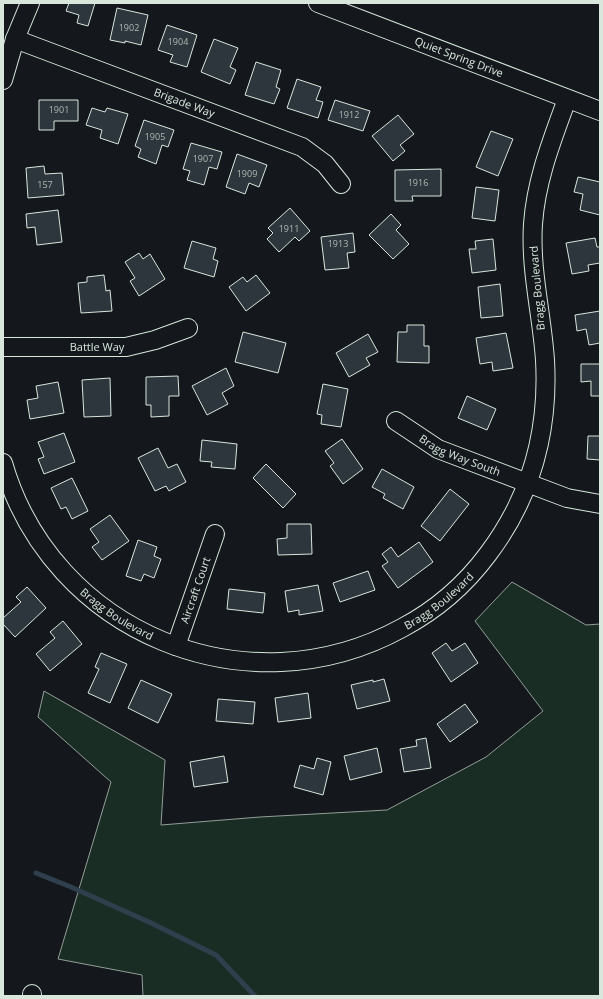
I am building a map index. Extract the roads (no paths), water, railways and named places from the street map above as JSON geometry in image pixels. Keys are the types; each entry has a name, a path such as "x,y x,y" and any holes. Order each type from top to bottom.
{"street":[{"path":"3,80 15,39 30,3"},
{"name":"Quiet Spring Drive","path":"318,3 600,111"},
{"name":"Brigade Way","path":"15,39 302,147 325,164 341,184"},
{"name":"Bragg Boulevard","path":"3,463 9,484 22,513 40,542 61,569 80,589 99,605 124,622 150,636 176,646 199,654 236,660 271,662 305,660 334,655 361,647 389,635 415,621 454,592 472,574 502,535 517,509 536,461 546,399 545,358 533,260 533,224 538,186 547,151 568,99"},
{"name":"Battle Way","path":"3,346 126,347 155,340 188,328"},
{"name":"Bragg Way South","path":"396,421 438,449 567,498 600,504"},
{"name":"Aircraft Court","path":"176,646 215,534"}],"waterway":[{"path":"36,873 151,923 216,955 255,996"}]}
